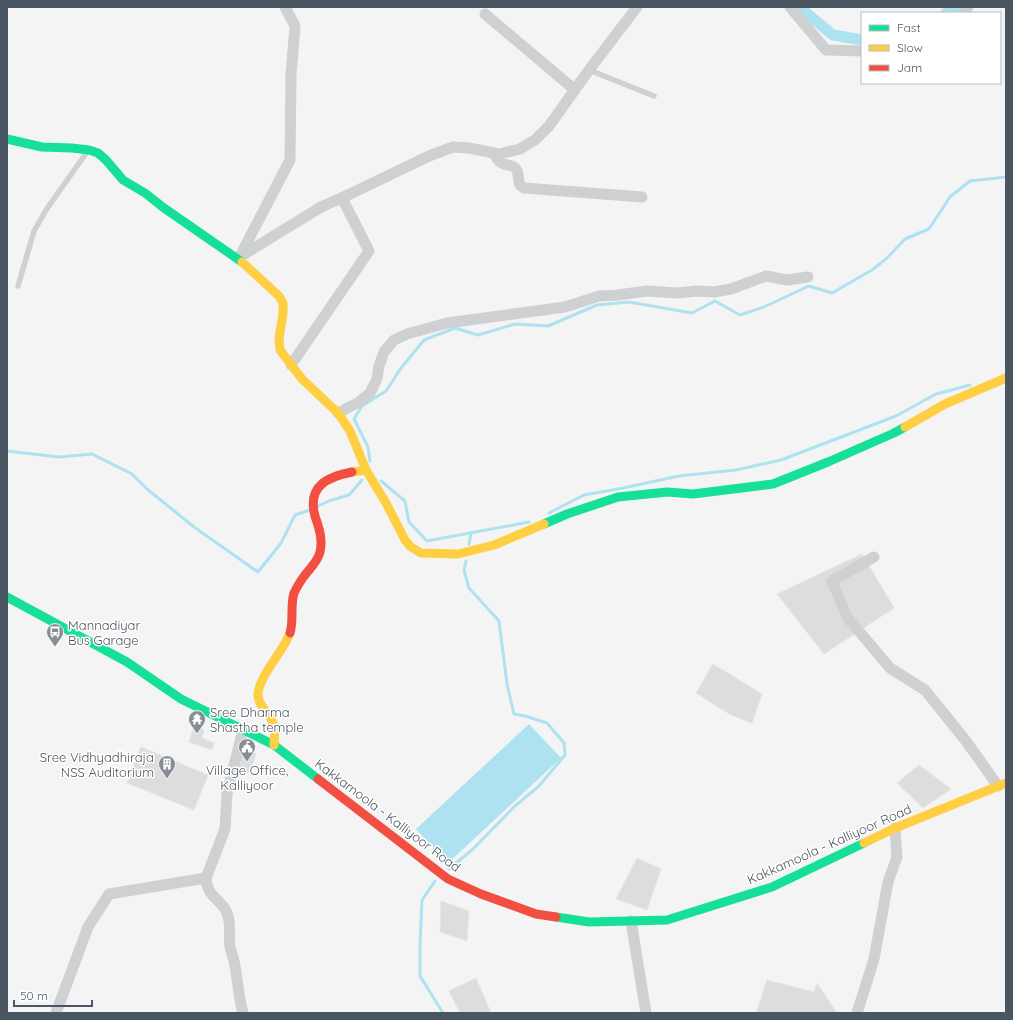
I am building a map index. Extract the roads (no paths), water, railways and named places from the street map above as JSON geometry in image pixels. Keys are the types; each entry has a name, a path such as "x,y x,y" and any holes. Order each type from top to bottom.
{"street":[{"path":"238,258 290,160 291,75 295,26 285,7"},
{"path":"238,258 321,207 429,156 453,147 469,148 499,154 520,149 536,140 549,126 637,7"},
{"path":"790,7 826,50 861,51"},
{"path":"485,14 575,90"},
{"path":"7,139 42,147 72,148 98,153 123,180 145,193 164,208 238,258 278,296 282,304 283,314 278,338 280,350 302,379 338,413 350,431 366,470 386,503 405,540 411,547 421,553 458,554 473,551 494,545 567,514 618,497 667,492 693,494 773,484 894,433 945,404 1006,378"},
{"path":"494,154 499,162 515,168 518,171 520,185 524,188 642,197"},
{"path":"291,365 369,251 342,198"},
{"path":"338,413 359,402 370,393 377,379 379,366 384,352 394,340 407,334 447,323 565,307 599,296 648,291 678,293 696,291 714,292 731,289 766,276 787,280 808,277"},
{"path":"274,745 275,727 270,716 261,704 258,695 260,685 289,636 292,627 292,602 295,592 303,578 320,555 322,543 321,530 313,509 314,496 321,484 331,477 366,470"},
{"path":"874,557 832,581 847,617 890,668 925,690 1002,784"},
{"name":"Kakkamoola - Kalliyoor Road","path":"7,597 127,662 181,699 274,745 448,879 481,894 536,914 589,922 666,920 772,886 895,828 1002,784"},
{"path":"243,730 227,793 225,829 206,878 206,886 209,892 227,912 231,924 229,937 230,947 234,961 243,1013"},
{"path":"857,1013 874,959 888,882 897,857 895,828"},
{"path":"56,1013 88,927 110,894 206,878"},
{"path":"631,921 646,1013"}],"lane":[{"path":"589,70 654,96"},
{"path":"18,286 34,231 46,210 88,150"}],"water":[{"path":"529,724 561,758 448,863 416,829"}],"waterway":[{"path":"799,7 833,35 861,40"},
{"path":"948,12 958,7"},
{"path":"370,461 368,447 354,419 362,406 386,391 401,368 424,340 455,328 478,335 515,324 548,326 597,305 629,302 692,313 715,301 740,315 764,307 809,286 832,293 872,270 887,258 905,239 929,229 950,197 970,181 1006,177"},
{"path":"549,513 584,495 679,476 736,470 781,460 896,416 936,394 970,385"},
{"path":"7,451 59,457 92,454 132,474 147,489 194,527 258,572 281,543 295,515 310,510"},
{"path":"318,506 349,495 362,480"},
{"path":"381,481 405,501 409,522 427,541 529,522"},
{"path":"469,544 471,533"},
{"path":"449,869 473,849 515,806 539,786 565,755 564,743 547,723 514,714 507,684 499,621 469,588 464,570 466,561"},
{"path":"435,881 422,900 420,976 443,1013"}],"place":[{"name":"Mannadiyar Bus Garage","path":"55,647"},
{"name":"Sree Dharma Shastha temple","path":"197,734"},
{"name":"Village Office, Kalliyoor","path":"247,762"},
{"name":"Sree Vidhyadhiraja NSS Auditorium","path":"167,779"}]}
